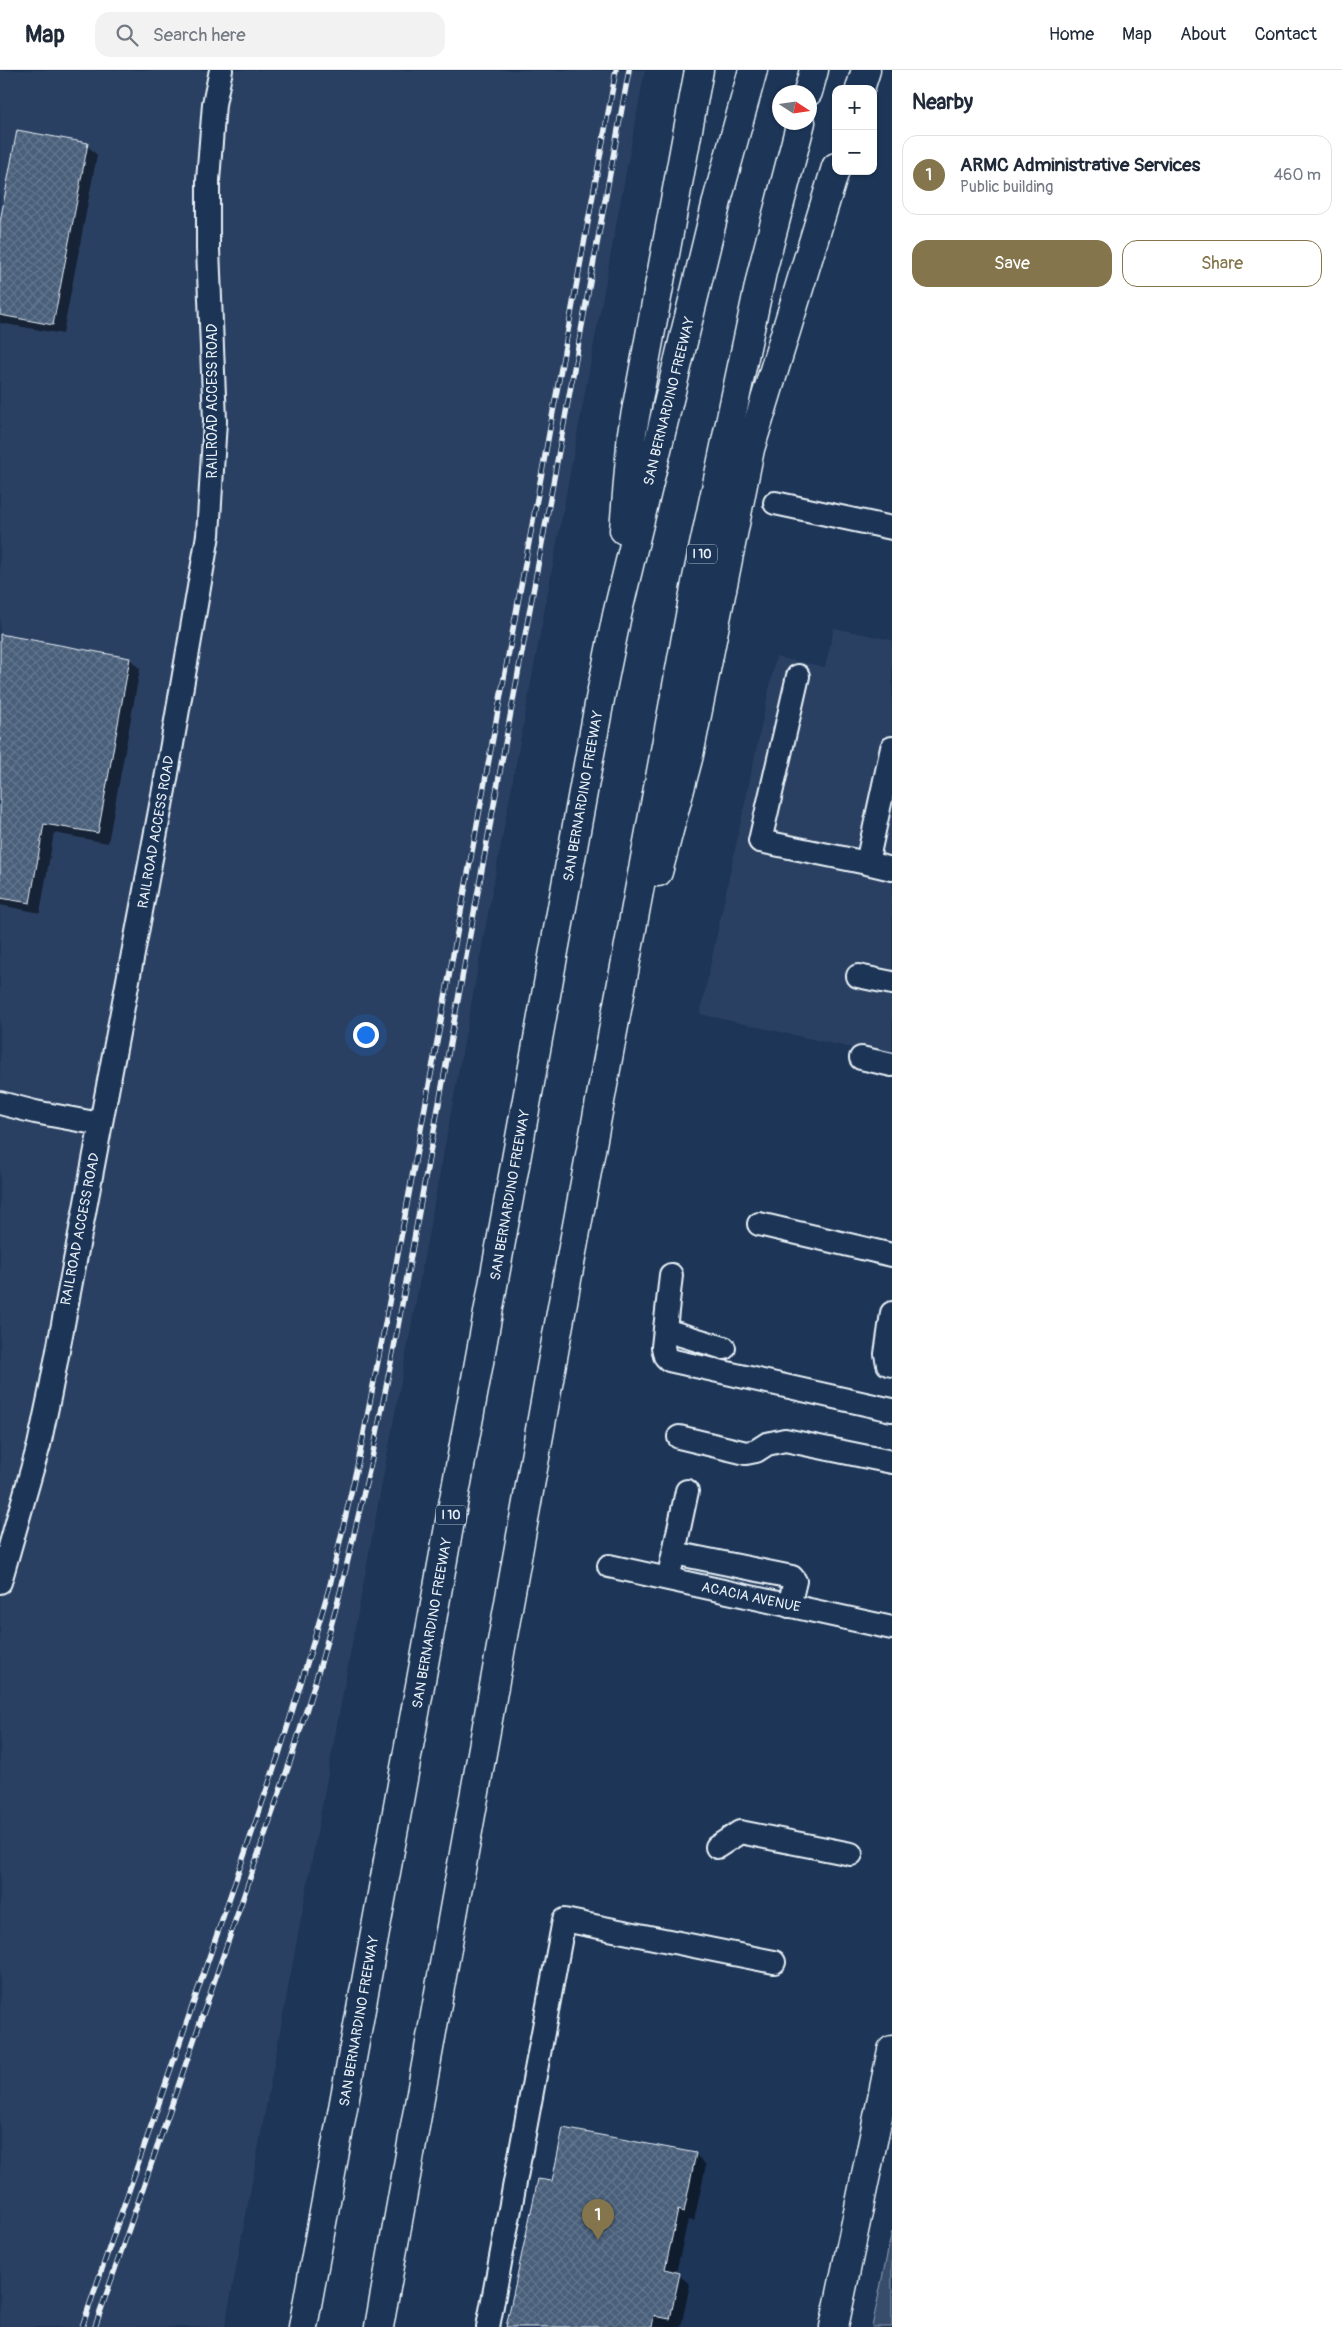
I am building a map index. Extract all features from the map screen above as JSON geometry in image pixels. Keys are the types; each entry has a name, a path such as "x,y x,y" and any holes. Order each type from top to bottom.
{"main road":[{"path":"617,615 632,433 699,70"},
{"name":"SAN BERNARDINO FREEWAY","path":"303,2327 600,699 617,615 718,197 752,70"},
{"path":"810,85 814,70"},
{"path":"861,85 866,70"},
{"name":"I 10","path":"380,2327 619,990 725,443 762,272 798,130"},
{"path":"619,990 666,848 689,755 710,640 750,449 834,175"},
{"path":"834,2327 892,2050"}],"street":[{"name":"RAILROAD ACCESS ROAD","path":"0,1582 39,1446 164,788 208,535 214,421 208,249 208,180 214,104 220,70"},
{"path":"775,503 892,528"},
{"path":"798,676 760,841 892,869"},
{"path":"867,863 892,748"},
{"path":"858,976 892,983"},
{"path":"861,1058 892,1065"},
{"path":"0,1103 35,1112 100,1124"},
{"path":"759,1224 892,1255"},
{"path":"672,1275 663,1347 665,1356 676,1363 892,1410"},
{"path":"892,1313 886,1354 888,1364 892,1365"},
{"path":"665,1330 724,1348"},
{"path":"679,1437 746,1453 756,1451 767,1444 785,1440 892,1462"},
{"path":"668,1579 687,1491"},
{"path":"674,1553 792,1578 795,1581 789,1606"},
{"name":"ACACIA AVENUE","path":"609,1566 892,1628"},
{"path":"717,1847 740,1832 851,1854"},
{"path":"488,2327 564,1920 774,1962"}],"shaded area":[{"path":"0,70 645,70 225,2327 0,2327"},
{"path":"834,628 892,640 892,1057 700,1014 776,657 825,667"},
{"path":"892,2231 892,2327 872,2327"}],"building":[{"path":"17,130 88,143 53,325 0,315 0,222"},
{"path":"0,634 130,658 98,833 44,824 30,903 0,898"},
{"path":"563,2128 696,2153 684,2212 678,2210 665,2269 680,2273 670,2319 654,2316 652,2327 506,2327 538,2179 552,2181"}],"railway":[{"path":"82,2327 279,1754 330,1585 360,1453 383,1335 616,70"},
{"path":"95,2327 291,1759 320,1666 341,1589 372,1458 396,1337 629,70"}],"place":[{"name":"ARMC Administrative Services","path":"598,2240"}]}
